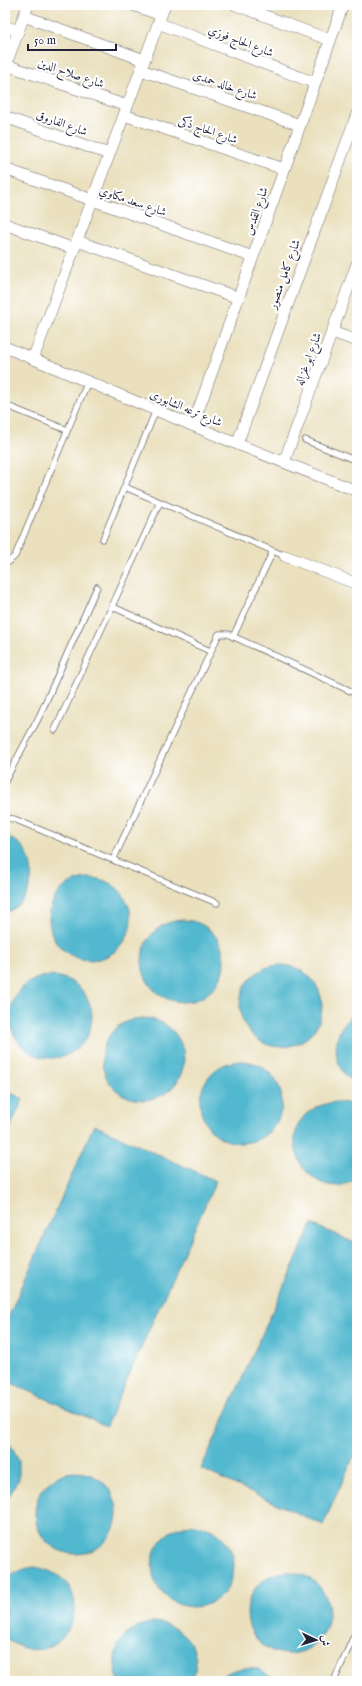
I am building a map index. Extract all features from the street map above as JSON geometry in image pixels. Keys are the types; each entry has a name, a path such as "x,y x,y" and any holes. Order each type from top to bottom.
{"street":[{"path":"5,66 28,5"},
{"name":"شارع الحاج فوزي","path":"133,5 161,14 315,83"},
{"path":"236,5 330,40"},
{"name":"شارع القدس","path":"194,425 343,5"},
{"path":"33,359 161,14"},
{"name":"شارع خالد حمدى","path":"24,16 142,65 300,125"},
{"path":"5,26 18,31"},
{"name":"شارع صلاح الدين","path":"5,66 126,110"},
{"name":"شارع الحاج ذكى","path":"126,110 284,169"},
{"name":"شارع كامل منصور","path":"237,444 357,114"},
{"name":"شارع الفاروق","path":"5,117 109,154"},
{"name":"شارع سعد مكاوي","path":"5,169 253,257"},
{"path":"5,224 76,245 239,298"},
{"name":"شارع ابو غزاله","path":"284,462 332,332 352,292 357,264"},
{"path":"332,332 357,341"},
{"name":"شارع ترعه الشابورى","path":"5,347 237,444 357,490"},
{"path":"285,556 357,584"}],"lane":[{"path":"5,565 15,556 88,381"},
{"path":"5,404 67,430"},
{"path":"103,539 156,410"},
{"path":"305,440 357,461"},
{"path":"125,487 285,556"},
{"path":"55,730 160,502"},
{"path":"234,637 273,551"},
{"path":"5,781 39,717 96,586"},
{"path":"113,606 210,651"},
{"path":"113,860 219,634 225,633 357,694"},
{"path":"5,818 14,819 217,903"},
{"path":"334,1681 357,1629"}],"water":[{"path":"5,835 23,847 31,865 31,875 27,894 21,902 5,913"},
{"path":"90,878 106,881 119,890 128,903 131,919 128,935 119,948 106,957 90,960 74,957 61,948 52,935 49,919 52,903 61,890 74,881"},
{"path":"183,920 199,923 212,932 221,945 224,961 221,977 212,990 199,999 183,1002 167,999 154,990 145,977 142,961 145,945 154,932 167,923"},
{"path":"281,965 297,968 310,977 319,990 322,1006 319,1022 310,1035 297,1044 281,1047 265,1044 252,1035 243,1022 240,1006 243,990 252,977 265,968"},
{"path":"51,976 67,979 80,988 89,1001 92,1017 89,1033 80,1046 67,1055 51,1058 35,1055 22,1046 13,1033 10,1017 13,1001 22,988 35,979"},
{"path":"357,1013 357,1085 343,1072 339,1064 336,1048 337,1039 344,1024"},
{"path":"143,1018 159,1021 172,1030 181,1043 184,1059 181,1075 172,1088 159,1097 143,1100 127,1097 114,1088 105,1075 102,1059 105,1043 114,1030 127,1021"},
{"path":"241,1061 257,1064 270,1073 279,1086 282,1102 279,1118 270,1131 257,1140 241,1143 225,1140 212,1131 203,1118 200,1102 203,1086 212,1073 225,1064"},
{"path":"5,1090 23,1099 5,1140"},
{"path":"335,1102 347,1103 357,1110 357,1178 339,1186 322,1183 308,1173 298,1158 295,1140 299,1124 312,1110"},
{"path":"94,1125 216,1181 106,1426 5,1380 5,1324"},
{"path":"312,1224 357,1244 357,1449 323,1525 201,1469"},
{"path":"5,1441 10,1444 19,1460 19,1479 5,1503"},
{"path":"76,1472 92,1475 105,1484 114,1497 117,1513 114,1529 105,1542 92,1551 76,1554 60,1551 47,1542 38,1529 35,1513 38,1497 47,1484 60,1475"},
{"path":"193,1525 209,1528 222,1537 231,1550 234,1566 231,1582 222,1595 209,1604 193,1607 177,1604 164,1595 155,1582 152,1566 155,1550 164,1537 177,1528"},
{"path":"34,1567 58,1575 71,1590 75,1607 70,1625 60,1640 45,1648 26,1649 5,1637 5,1581 18,1571"},
{"path":"288,1572 304,1575 317,1584 326,1597 329,1613 326,1629 317,1642 304,1651 288,1654 272,1651 259,1642 250,1629 247,1613 250,1597 259,1584 272,1575"},
{"path":"155,1622 166,1624 175,1629 184,1635 190,1642 196,1660 195,1670 191,1681 119,1681 115,1659 120,1641 126,1634 134,1629 144,1624"},
{"path":"247,1668 258,1669 277,1681 217,1681 230,1672"}]}
